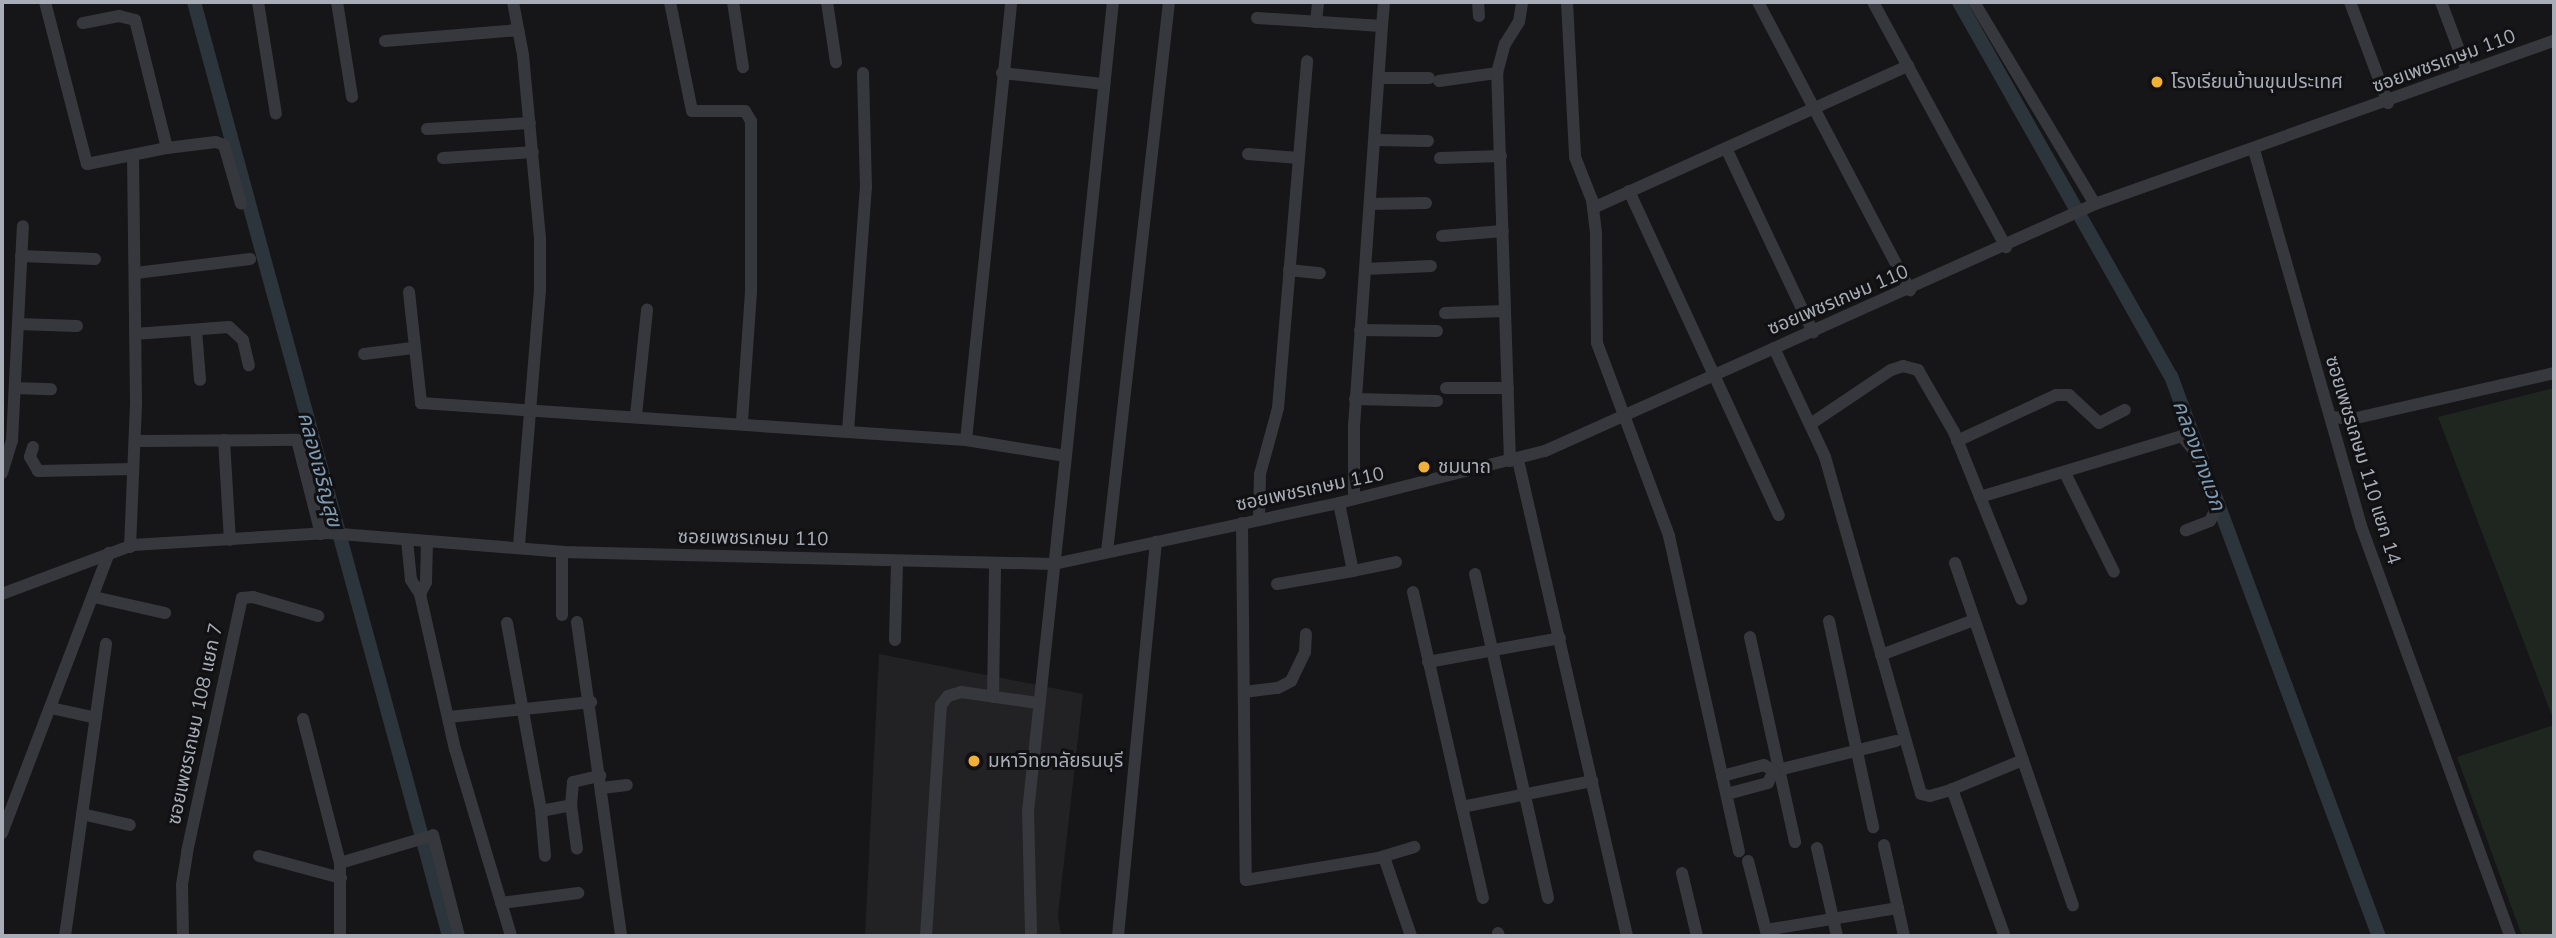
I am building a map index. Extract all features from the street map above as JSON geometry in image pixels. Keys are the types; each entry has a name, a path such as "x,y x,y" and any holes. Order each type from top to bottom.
{"street":[{"path":"45,2 87,164 133,157 167,148 216,142 224,145 241,204"},
{"path":"258,2 276,114"},
{"path":"337,2 352,97"},
{"path":"513,2 519,30 533,152 540,290 519,548"},
{"path":"670,2 692,111 744,111 751,121 751,292 742,422"},
{"path":"733,2 743,67"},
{"path":"827,2 836,62"},
{"path":"966,440 1011,2"},
{"path":"1031,936 1028,809 1037,703 1066,456 1113,2"},
{"path":"1107,552 1169,2"},
{"path":"1316,22 1318,2"},
{"path":"1354,499 1355,399 1381,78 1384,2"},
{"path":"1478,2 1479,16"},
{"path":"1522,2 1519,22 1505,44 1497,73 1508,388 1514,461 1560,638 1627,936"},
{"path":"1567,2 1575,156 1593,208 1597,343 1622,418 1669,536 1722,776 1767,933 1898,908"},
{"path":"1758,2 1910,290"},
{"path":"1873,2 2006,247"},
{"path":"1975,2 2092,206"},
{"path":"2350,2 2388,103"},
{"path":"2441,2 2468,71"},
{"path":"83,23 119,16 135,20 167,148"},
{"path":"1257,18 1382,26"},
{"path":"385,41 519,30"},
{"name":"ซอยเพชรเกษม 110","path":"2,594 130,547 324,533 562,552 1054,564 1339,503 1514,461 1622,418 1711,375 1910,290 2092,206 2388,103 2554,41"},
{"path":"1259,520 1260,474 1278,408 1307,61"},
{"path":"1593,208 1909,66"},
{"path":"848,431 866,188 863,73"},
{"path":"1002,73 1104,84"},
{"path":"1381,78 1434,79 1497,73"},
{"path":"427,129 530,123"},
{"path":"1376,140 1428,141"},
{"path":"1726,148 1813,332"},
{"name":"ซอยเพชรเกษม 110 แยก 14","path":"2254,150 2361,526 2510,936"},
{"path":"443,158 533,152"},
{"path":"1248,153 1299,158"},
{"path":"1440,158 1501,156"},
{"path":"130,547 135,441 133,157"},
{"path":"1629,191 1695,331 1711,375 1779,515"},
{"path":"1371,204 1426,202"},
{"path":"2,473 15,388 23,226"},
{"path":"1442,236 1503,232"},
{"path":"21,256 94,260"},
{"path":"135,273 250,259"},
{"path":"1365,269 1431,266"},
{"path":"1289,270 1320,273"},
{"path":"409,292 421,403 742,422 966,440 1066,456"},
{"path":"636,415 647,310"},
{"path":"1445,313 1506,311"},
{"path":"18,324 77,326"},
{"path":"135,334 229,327 238,332 248,365"},
{"path":"196,330 200,380"},
{"path":"1360,331 1437,331"},
{"path":"364,354 413,348"},
{"path":"1774,348 1812,423 1841,507 1921,794 1930,796 1952,789 2023,760"},
{"path":"1812,423 1891,370 1908,366 1922,375 1957,441 2021,598"},
{"path":"2331,417 2353,419 2554,373"},
{"path":"15,388 51,389"},
{"path":"1446,388 1508,388"},
{"path":"1957,441 2056,395 2069,395 2099,423 2125,410"},
{"path":"1355,399 1437,401"},
{"path":"1980,497 2182,436 2196,453 2215,511 2210,521 2186,530"},
{"path":"224,440 230,540"},
{"path":"135,441 297,440 324,533"},
{"path":"33,447 30,457 38,471 133,469"},
{"path":"2065,473 2113,572"},
{"path":"1339,503 1353,571"},
{"path":"1242,523 1246,880 1384,857 1414,848"},
{"path":"407,540 411,580 420,594 449,717 511,936"},
{"path":"420,594 426,582 427,542"},
{"path":"1118,936 1156,542"},
{"path":"562,552 562,615"},
{"path":"2,833 6,809 51,708 108,553"},
{"path":"895,640 897,561"},
{"path":"1278,584 1396,562"},
{"path":"993,697 995,563"},
{"path":"1955,563 2073,905"},
{"path":"1475,574 1548,898"},
{"path":"1413,592 1483,898"},
{"path":"94,597 165,613"},
{"name":"ซอยเพชรเกษม 108 แยก 7","path":"183,936 182,884 187,852 242,598 253,597 318,616"},
{"path":"1881,655 1974,620"},
{"path":"1829,621 1872,827"},
{"path":"577,622 591,702 621,936"},
{"path":"507,623 541,811 545,856"},
{"path":"1244,692 1278,688 1291,681 1305,652 1306,634"},
{"path":"1750,637 1777,770 1795,842"},
{"path":"1429,662 1560,638"},
{"path":"65,936 106,644"},
{"path":"926,936 941,705 948,696 961,692 1037,703"},
{"path":"449,717 591,702"},
{"path":"51,708 96,718"},
{"path":"303,719 340,863 340,936"},
{"path":"1722,776 1764,765 1777,770 1896,741"},
{"path":"1727,794 1768,783 1777,770"},
{"path":"1462,807 1592,780"},
{"path":"577,849 571,805 573,782 627,785"},
{"path":"1952,789 2004,934"},
{"path":"541,811 571,805"},
{"path":"82,814 130,825"},
{"path":"340,863 431,836 459,936"},
{"path":"1884,845 1904,936"},
{"path":"1817,848 1837,936"},
{"path":"259,856 341,878"},
{"path":"1384,857 1411,936"},
{"path":"1682,873 1697,936"},
{"path":"501,903 578,893"}],"shaded area":[{"path":"2554,388 2554,721 2438,417"},
{"name":"มหาวิทยาลัยธนบุรี","path":"879,654 1083,694 1058,915 1061,936 865,936"},
{"path":"2554,725 2554,936 2522,936 2457,757"}],"waterway":[{"name":"คลองเจริญสุข","path":"194,2 449,936"},
{"name":"คลองบางแวก","path":"1959,2 2171,376 2202,460"},
{"name":"คลองบางแวก","path":"2214,493 2379,936"}],"place":[{"name":"โรงเรียนบ้านขุนประเทศ","path":"2157,82"},
{"name":"ชมนาถ","path":"1424,467"},
{"name":"มหาวิทยาลัยธนบุรี","path":"974,761"}]}
